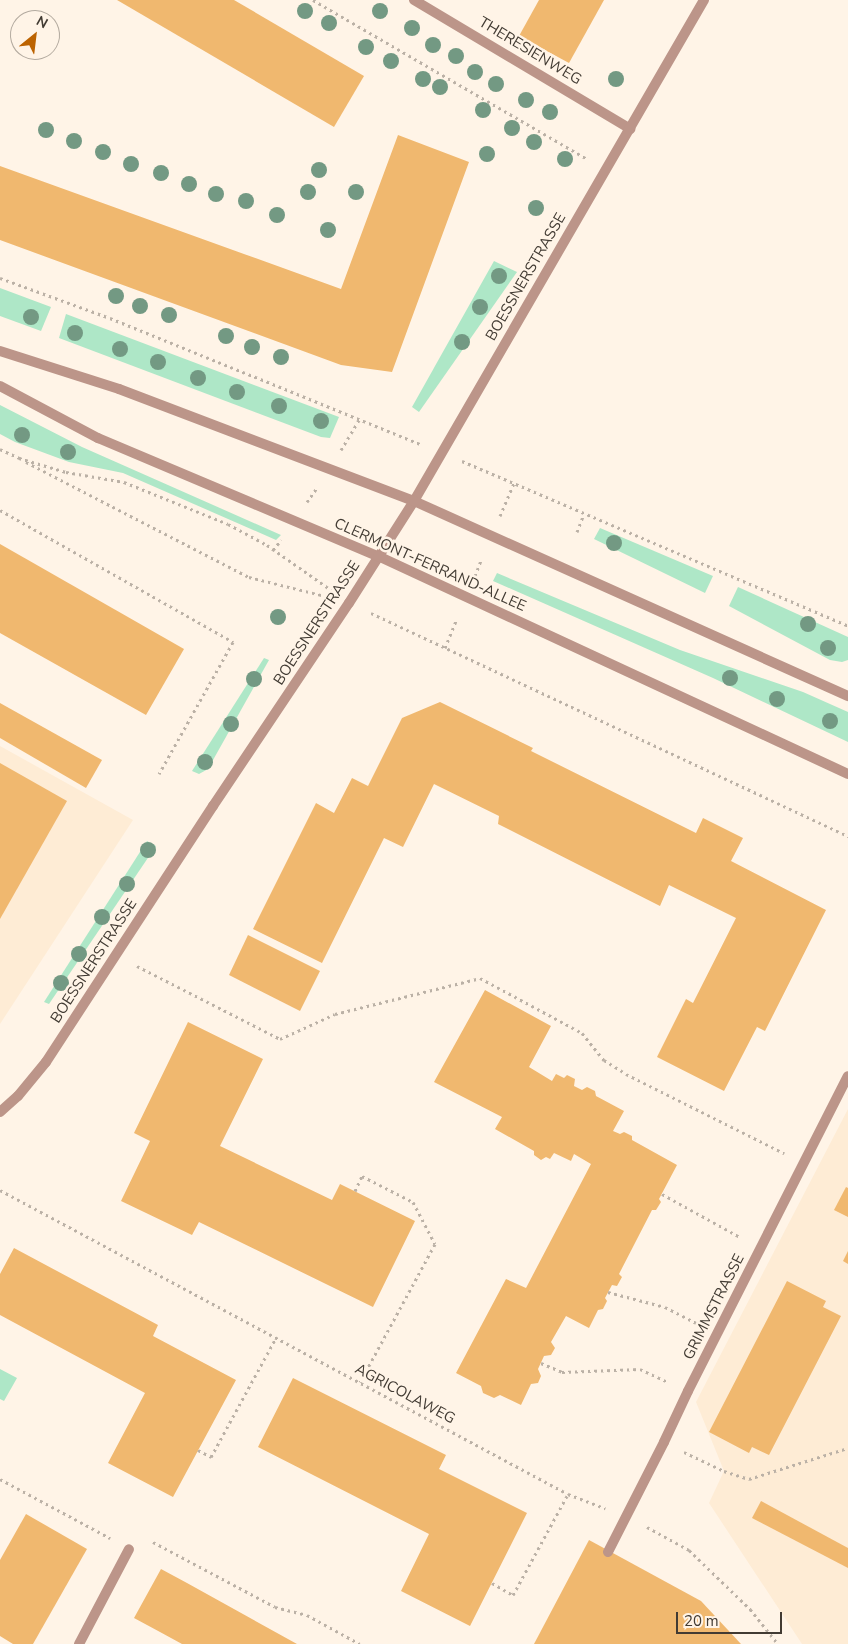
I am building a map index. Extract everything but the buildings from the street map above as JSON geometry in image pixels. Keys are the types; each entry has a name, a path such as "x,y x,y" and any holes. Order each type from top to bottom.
{"street":[{"name":"THERESIENWEG","path":"414,0 630,129"},
{"name":"BOESSNERSTRASSE","path":"0,1112 18,1096 46,1062 213,806 350,603 414,501 704,0"},
{"path":"0,351 128,392 414,501 848,696"},
{"name":"CLERMONT-FERRAND-ALLEE","path":"0,386 98,438 378,556 848,774"},
{"name":"GRIMMSTRASSE","path":"608,1552 848,1076"},
{"path":"79,1644 129,1549"}],"path":[{"path":"313,0 606,170"},
{"path":"0,449 249,577 350,603"},
{"path":"19,458 66,472 124,482 228,524 267,546 350,603 848,836"},
{"path":"445,648 514,484"},
{"path":"0,510 232,642 159,774"},
{"path":"577,532 584,514"},
{"path":"116,955 280,1040 335,1014 480,978 582,1034 604,1060 626,1074 804,1163"},
{"path":"355,1191 362,1176 413,1202 435,1244 360,1382"},
{"name":"AGRICOLAWEG","path":"0,1190 568,1494 626,1516 689,1550 750,1609 778,1644"},
{"path":"662,1194 761,1248"},
{"path":"608,1292 665,1307 718,1332"},
{"path":"198,1450 211,1457 276,1338"},
{"path":"541,1363 562,1372 640,1369 688,1391"},
{"path":"664,1442 724,1472 749,1479 848,1448"},
{"path":"0,1479 129,1549 137,1534 275,1607 306,1615 360,1644"},
{"path":"492,1583 513,1595 568,1494"}],"shaded area":[{"path":"0,746 133,820 0,1024"},
{"path":"848,1109 848,1644 802,1644 709,1503 724,1471 696,1402"}],"green space":[{"path":"494,261 517,272 419,412 412,407"},
{"path":"0,288 51,307 41,331 0,316"},
{"path":"66,314 339,417 330,438 321,437 59,338"},
{"path":"0,405 82,447 281,535 276,540 123,473 69,462 15,442 0,434"},
{"path":"600,528 713,576 705,593 594,539"},
{"path":"497,573 680,650 803,692 848,712 848,742 713,678 493,581"},
{"path":"738,587 848,637 848,660 842,662 830,660 729,606"},
{"path":"264,658 269,660 208,769 199,774 192,771"},
{"path":"147,841 156,846 49,1004 44,1002"},
{"path":"0,1369 17,1378 4,1401 0,1399"}]}
